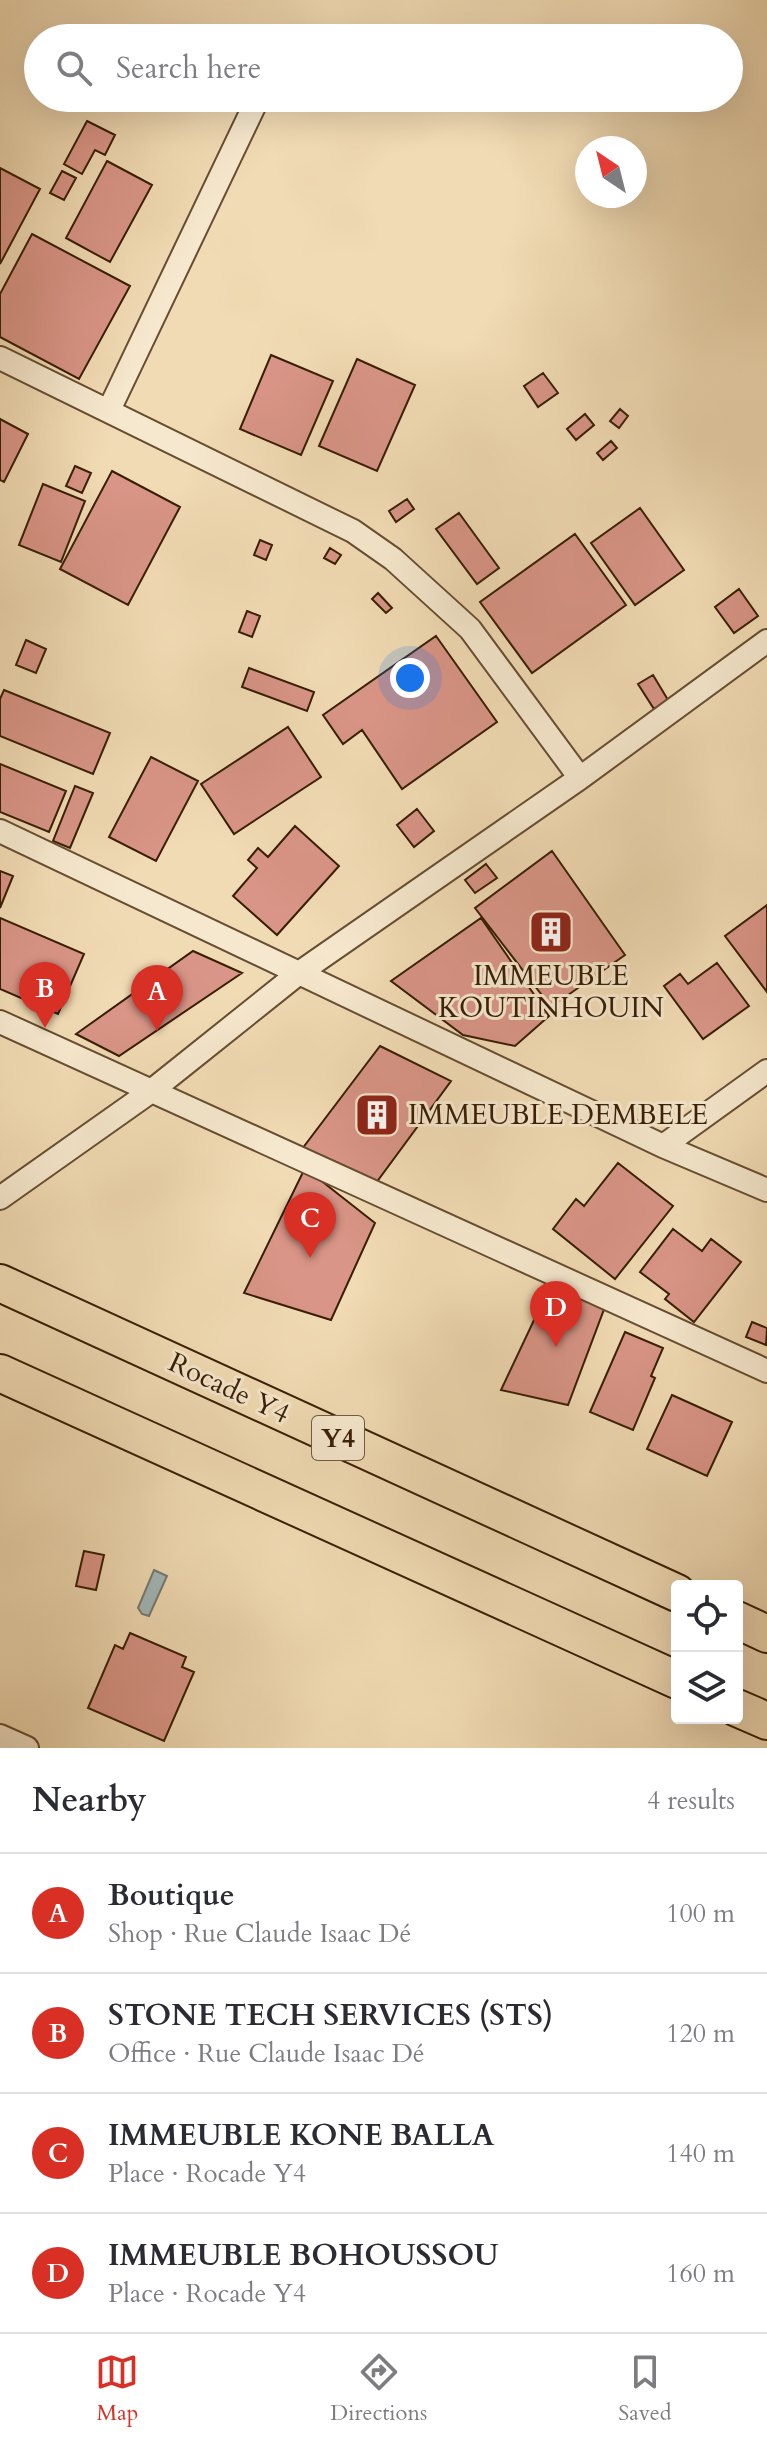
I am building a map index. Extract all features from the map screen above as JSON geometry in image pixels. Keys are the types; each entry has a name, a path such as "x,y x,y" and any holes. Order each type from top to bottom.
{"highway":[{"name":"Rocade Y4","path":"0,1283 671,1590"},
{"path":"0,1373 671,1677"},
{"path":"743,1623 767,1634"},
{"path":"743,1711 767,1721"}],"street":[{"path":"109,410 251,112"},
{"path":"0,358 353,531 393,559 470,629 580,778"},
{"path":"0,1198 150,1092 299,973 580,778 767,641"},
{"path":"0,831 663,1146 767,1190"},
{"path":"0,1022 767,1371"},
{"path":"663,1146 767,1071"},
{"path":"0,1736 27,1748"}],"water":[{"path":"154,1570 167,1576 149,1616 142,1614 138,1608"}],"building":[{"path":"87,121 115,135 105,155 95,150 82,174 64,164"},
{"path":"107,161 152,185 110,262 66,238"},
{"path":"0,168 40,189 0,264"},
{"path":"62,171 76,178 64,200 50,193"},
{"path":"32,234 130,286 79,379 0,337 0,294"},
{"path":"271,355 333,381 301,455 240,429"},
{"path":"357,359 415,385 377,471 319,446"},
{"path":"543,373 558,393 538,407 524,386"},
{"path":"620,409 628,416 619,428 610,421"},
{"path":"585,414 594,425 576,440 567,429"},
{"path":"0,419 28,434 4,482 0,480"},
{"path":"611,441 617,448 603,460 597,453"},
{"path":"75,466 91,473 82,493 66,486"},
{"path":"112,471 180,507 128,605 60,569"},
{"path":"43,484 85,501 61,562 19,545"},
{"path":"407,499 414,509 396,522 389,511"},
{"path":"640,508 684,570 635,605 591,543"},
{"path":"459,513 499,568 477,584 436,529"},
{"path":"575,534 626,605 532,673 480,602"},
{"path":"260,540 272,545 266,560 254,555"},
{"path":"330,548 341,555 335,564 324,558"},
{"path":"739,589 758,616 734,633 715,607"},
{"path":"378,593 392,608 386,613 372,599"},
{"path":"247,611 260,616 252,637 239,632"},
{"path":"436,636 497,722 402,789 362,730 343,744 323,715"},
{"path":"26,640 46,649 36,673 16,665"},
{"path":"249,668 314,692 307,711 242,687"},
{"path":"653,675 668,700 654,709 638,684"},
{"path":"4,690 110,733 93,774 0,736 0,699"},
{"path":"288,727 321,777 234,834 201,784"},
{"path":"151,757 198,781 156,861 109,837"},
{"path":"0,764 66,791 49,832 0,812"},
{"path":"75,786 93,793 70,848 53,841"},
{"path":"417,809 434,831 414,847 397,825"},
{"path":"295,826 339,866 277,935 233,896 257,868 248,860 258,848 268,857"},
{"name":"IMMEUBLE KOUTINHOUIN","path":"552,851 625,955 551,1007 475,908"},
{"path":"486,864 497,878 475,893 465,880"},
{"path":"0,871 13,876 0,908"},
{"path":"767,905 767,992 725,936"},
{"path":"0,918 84,954 58,1014 0,989"},
{"path":"481,918 549,1016 515,1046 463,1035 391,981"},
{"path":"193,951 242,973 119,1056 76,1034"},
{"path":"717,963 749,1006 703,1039 664,986 680,974 688,984"},
{"name":"IMMEUBLE DEMBELE","path":"380,1046 451,1081 376,1183 302,1149"},
{"path":"618,1163 673,1206 615,1279 553,1229 576,1199 584,1206"},
{"path":"305,1168 375,1223 331,1320 244,1293"},
{"path":"673,1229 702,1251 711,1239 741,1262 694,1322 665,1299 669,1294 640,1272"},
{"path":"552,1282 606,1304 568,1405 501,1390"},
{"path":"752,1322 767,1328 766,1345 746,1337"},
{"path":"625,1332 663,1348 651,1376 655,1378 633,1430 590,1412"},
{"path":"672,1395 732,1422 707,1476 647,1449"},
{"path":"84,1551 104,1555 96,1590 76,1586"},
{"path":"130,1633 186,1657 182,1667 194,1672 164,1741 88,1708 115,1645 123,1649"}],"place":[{"name":"IMMEUBLE KOUTINHOUIN","path":"551,932"},
{"name":"STONE TECH SERVICES (STS)","path":"45,1028"},
{"name":"Boutique","path":"157,1031"},
{"name":"IMMEUBLE DEMBELE","path":"377,1115"},
{"name":"IMMEUBLE KONE BALLA","path":"310,1258"},
{"name":"IMMEUBLE BOHOUSSOU","path":"556,1347"}]}
